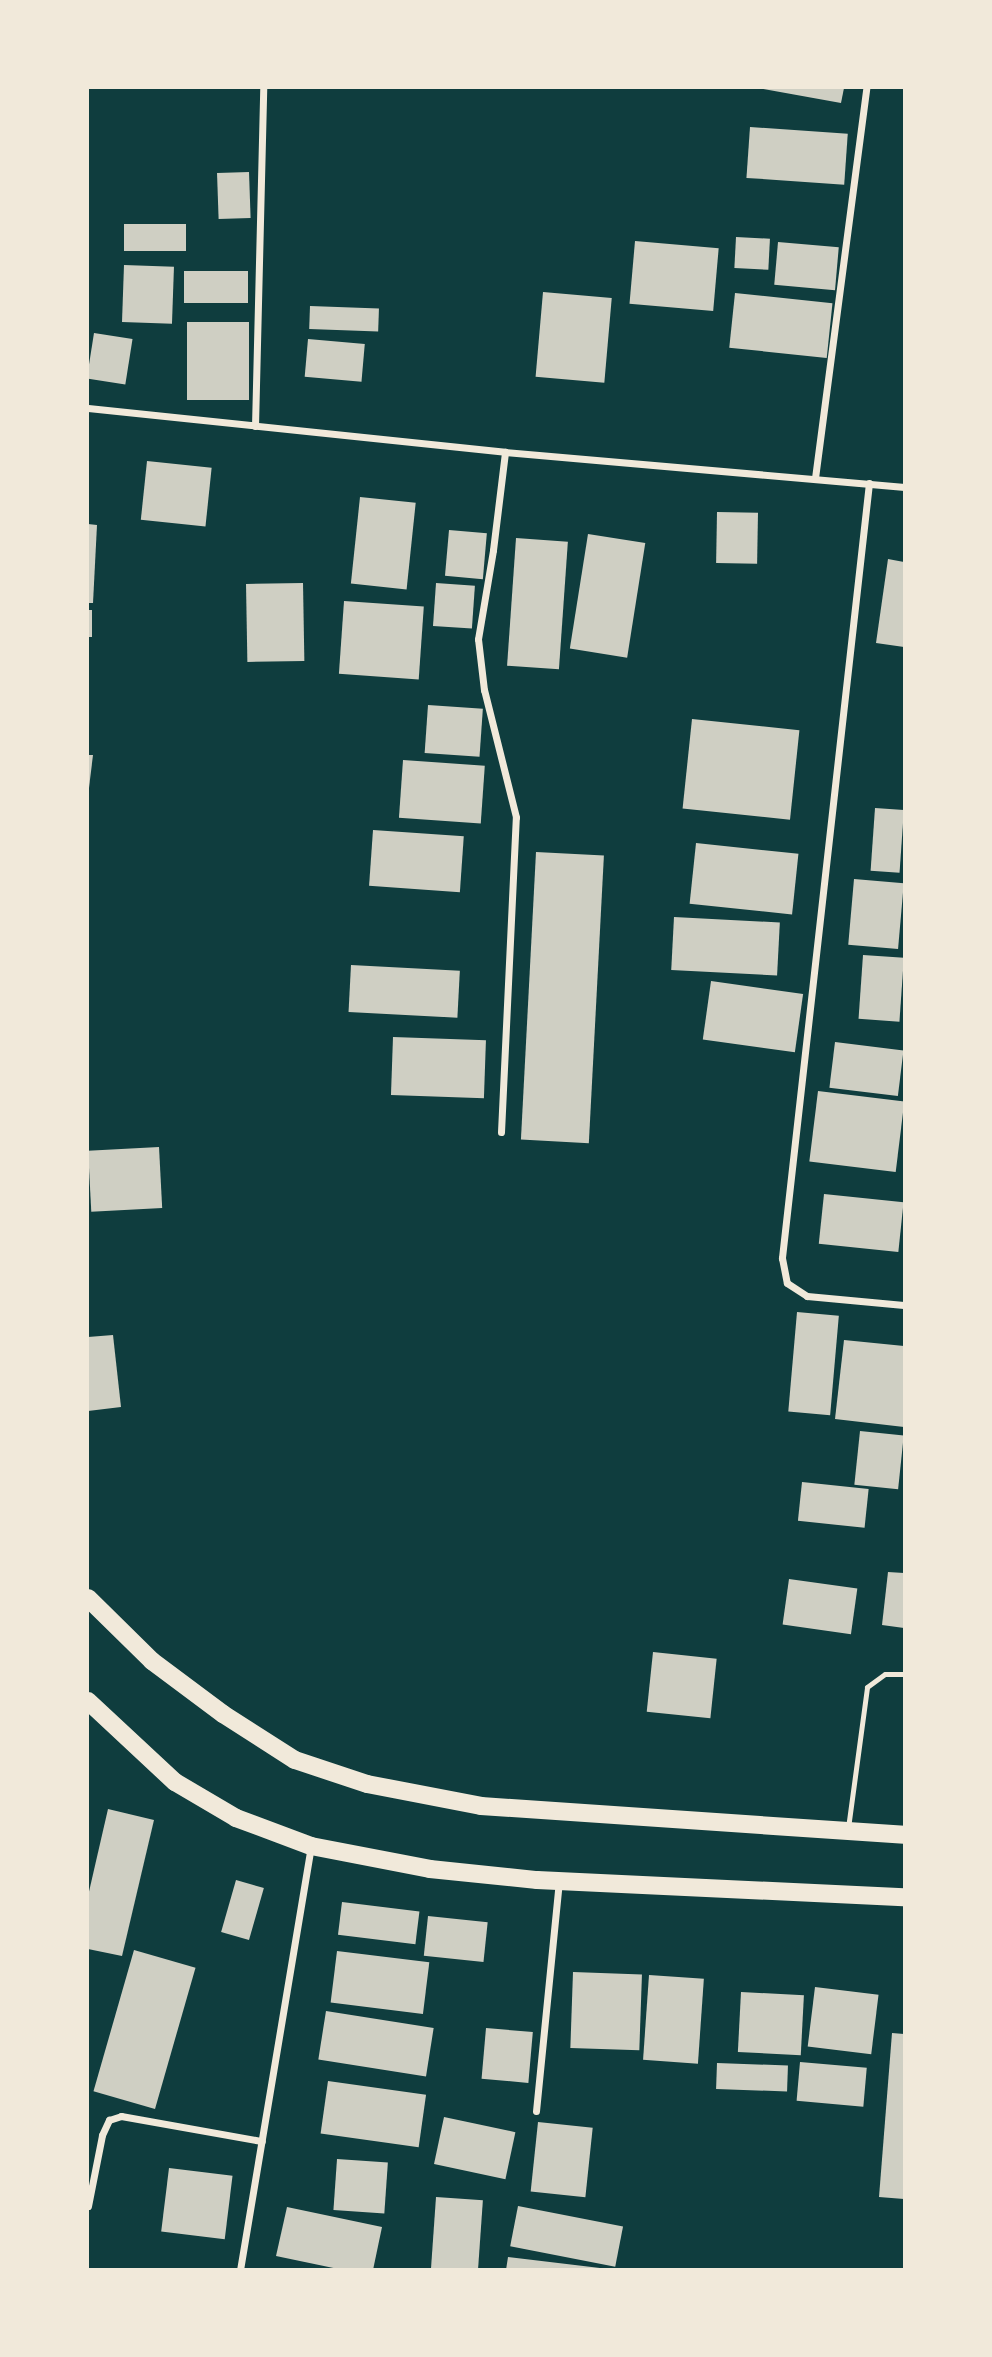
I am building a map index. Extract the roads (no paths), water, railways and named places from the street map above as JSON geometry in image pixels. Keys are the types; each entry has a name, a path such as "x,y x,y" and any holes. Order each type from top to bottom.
{"main road":[{"path":"88,1598 152,1661 223,1714 295,1760 367,1784 481,1806 905,1835"},
{"path":"88,1701 175,1782 236,1818 311,1846 430,1870 559,1881 905,1897"}],"street":[{"path":"255,426 264,88"},
{"path":"815,478 866,88"},
{"path":"88,408 505,452 905,487"},
{"path":"501,1132 516,817 484,690 478,639 493,550 505,452"},
{"path":"869,483 782,1258 787,1283 807,1296 905,1305"},
{"path":"249,2270 240,2269 311,1846"},
{"path":"536,2111 559,1881"},
{"path":"88,2206 102,2135 109,2120 121,2116 262,2141"}],"lane":[{"path":"847,1831 867,1687 885,1674 905,1674"}]}
